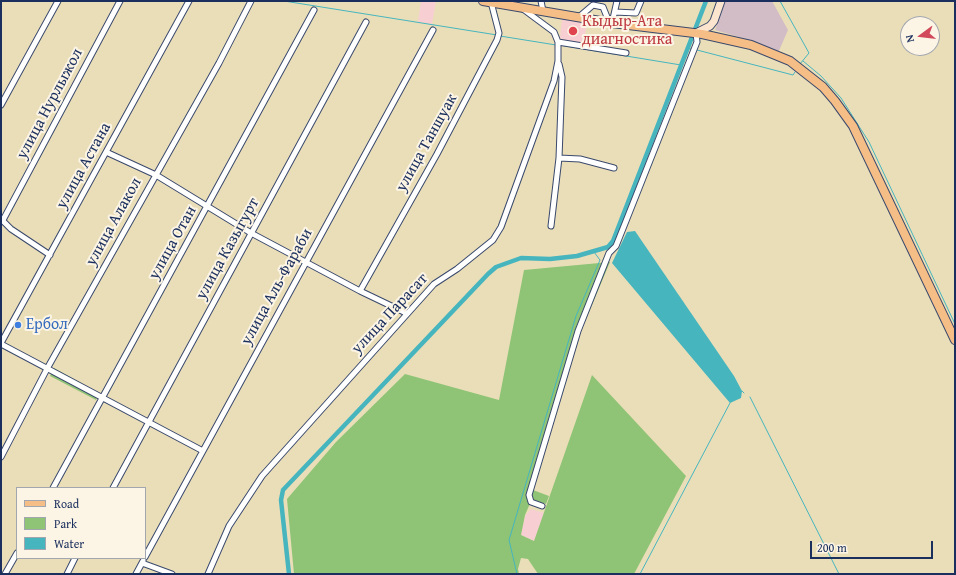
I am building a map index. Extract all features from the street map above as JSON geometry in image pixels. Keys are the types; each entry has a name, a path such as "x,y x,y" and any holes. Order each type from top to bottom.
{"main road":[{"path":"696,33 708,28 714,21 721,1"},
{"path":"487,2 611,23 686,31 751,45 790,61 810,76 835,101 853,126 865,148 955,340"}],"street":[{"path":"1,105 58,1"},
{"name":"улица Нурлыжол","path":"2,220 120,1"},
{"name":"улица Астана","path":"1,343 189,1"},
{"name":"улица Алакол","path":"1,457 48,367 219,63 251,1"},
{"path":"541,1 542,11"},
{"path":"611,23 615,12 616,1"},
{"path":"615,12 636,13 642,1"},
{"name":"улица Таншуак","path":"360,291 436,154 498,36 487,2"},
{"path":"579,17 593,5 603,7 611,23"},
{"path":"520,7 554,32 558,44 626,53"},
{"name":"улица Отан","path":"54,487 314,10"},
{"name":"улица Казыгурт","path":"114,487 366,22"},
{"name":"улица Аль-Фараби","path":"146,555 433,30"},
{"path":"542,506 531,502 529,495 578,331 609,253 616,246 629,214 697,42 696,33"},
{"name":"улица Парасат","path":"208,574 229,526 253,488 406,313 434,284 457,269 492,240 501,227 553,86 558,61 558,44"},
{"path":"551,226 559,158 562,78 558,61"},
{"path":"553,86 561,87"},
{"path":"106,152 156,175 251,233 360,291 406,313"},
{"path":"559,158 580,159 614,168"},
{"path":"2,220 11,229 50,255"},
{"path":"1,343 203,451"},
{"path":"6,574 16,555"},
{"path":"67,574 75,559"},
{"path":"144,559 172,574"},
{"name":"улица Аль-Фараби","path":"136,574 144,559"}],"shaded area":[{"path":"421,1 436,1 432,24 418,22"},
{"path":"725,1 772,1 788,30 778,53 759,43 715,30"},
{"name":"Кыдыр-Ата диагностика","path":"562,18 587,21 584,44 565,41 560,38"},
{"path":"531,509 544,513 534,541 521,535 525,516"}],"green space":[{"path":"610,262 581,331 533,490 549,496 546,504 532,499 525,515 521,535 534,541 592,375 686,476 634,574 538,574 528,559 521,558 518,569 519,574 294,574 287,499 336,442 405,374 499,400 524,270"},
{"path":"54,368 99,393 96,400 50,376"}],"water":[{"path":"635,231 734,376 742,391 741,398 730,403 612,263 627,232"}],"waterway":[{"path":"284,1 497,35"},
{"path":"289,574 281,500 283,490 488,274 496,267 521,258 550,259 577,256 608,247 613,241 706,1"},
{"path":"780,1 809,53 800,64"},
{"path":"500,36 556,45"},
{"path":"559,45 681,65"},
{"path":"697,50 793,75 795,72"},
{"path":"803,61 821,76 841,98 869,142 955,324"},
{"path":"517,574 509,540 576,316 600,260 594,252"},
{"path":"750,397 839,574"},
{"path":"640,574 730,403"}],"place":[{"name":"Кыдыр-Ата диагностика","path":"573,31"},
{"name":"Ербол","path":"18,325"}]}
